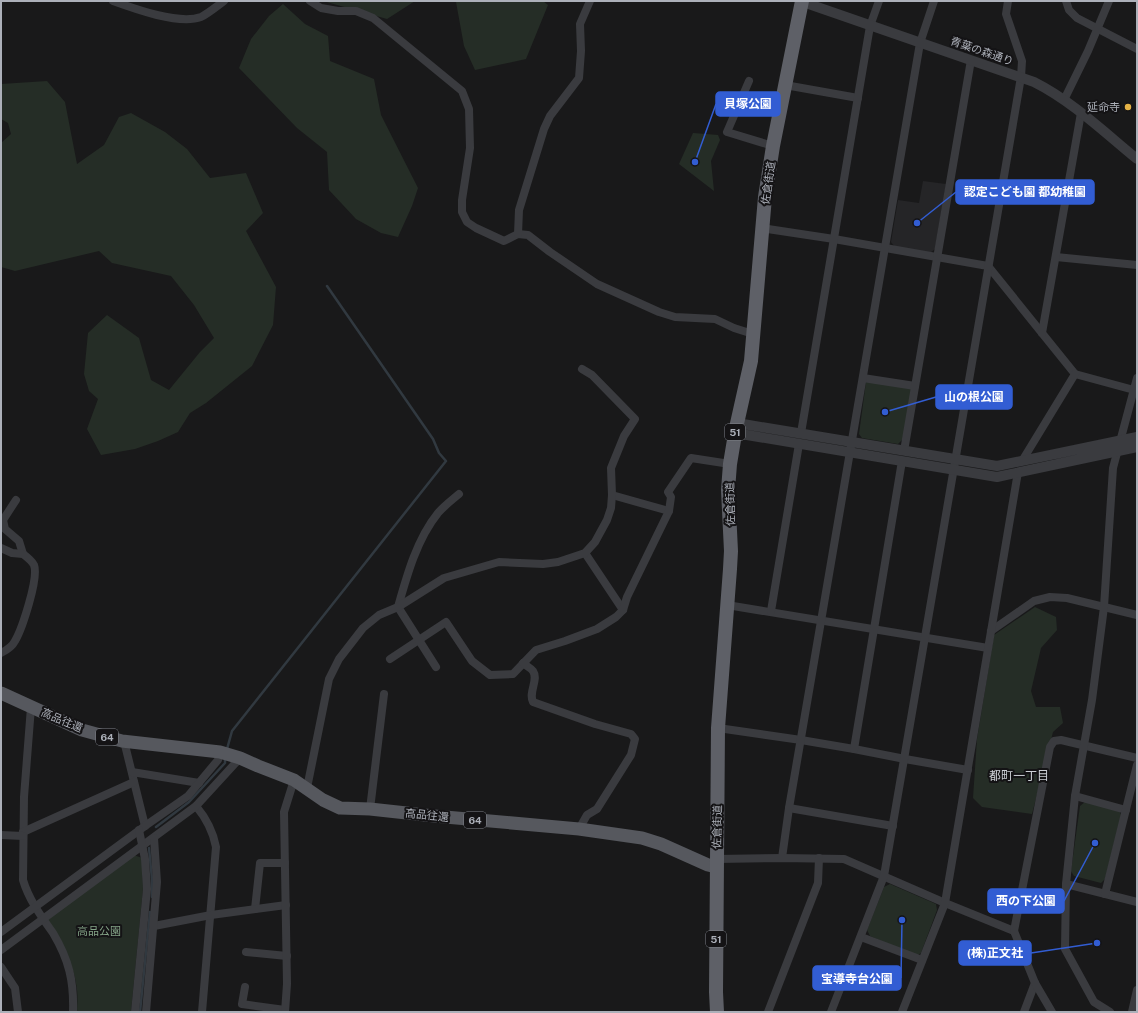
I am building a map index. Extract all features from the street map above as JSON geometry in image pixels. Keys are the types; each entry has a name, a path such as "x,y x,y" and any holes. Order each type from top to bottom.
{"highway":[{"name":"佐倉街道","path":"717,1012 716,992 719,862 718,728 731,551 728,495 730,464 736,428 751,361 761,228 773,146 801,1"}],"main road":[{"name":"高品往還","path":"1,693 82,730 124,741 220,752"},
{"name":"64","path":"220,752 240,758"},
{"name":"高品往還","path":"240,758 294,780 323,800 340,808 370,809 579,829 650,840 708,865 719,862"}],"street":[{"path":"114,1 142,12 179,19 200,17 224,1"},
{"path":"310,1 321,8 338,11 356,11 374,18 462,91 469,109 470,148 462,200 462,212 467,222 504,242 518,234 528,235 597,284 659,312 675,316 715,319 734,328 753,334"},
{"path":"518,234 519,210 544,129 550,116 579,78 581,51 580,24 590,1"},
{"name":"青葉の森通り","path":"801,1 1021,77 1047,89 1081,113 1137,159"},
{"path":"801,433 870,26 879,1"},
{"path":"782,858 789,808 920,43 934,1"},
{"path":"831,1012 884,876 905,760 1021,77 1022,62 1006,14 1008,1"},
{"path":"1066,1 1069,10 1077,18 1137,49"},
{"path":"1064,100 1097,29 1108,1"},
{"path":"904,451 936,257 971,60"},
{"path":"749,81 727,132 773,146"},
{"path":"785,85 858,98"},
{"path":"1042,333 1081,113"},
{"path":"761,228 834,239 988,266 1075,374 1134,390"},
{"path":"1056,257 1137,265"},
{"path":"307,788 329,679 339,659 363,628 379,615 398,607 444,578 499,562 543,564 558,562 585,553 596,542 602,532 611,508 611,468 624,436 635,419 592,374 582,369"},
{"path":"1022,461 1075,374"},
{"path":"863,378 915,386"},
{"path":"1110,1012 1094,1002 1065,949 1066,884 1075,796 1092,700 1104,607 1113,468 1137,378"},
{"path":"1137,437 997,466 744,424 736,428 741,434 997,477 1137,447"},
{"path":"771,611 799,444"},
{"path":"390,659 446,622 472,661 490,675 513,674 536,650 597,629 616,617 623,610 627,597 669,511 671,497 668,492 691,458 730,464"},
{"path":"854,749 902,461"},
{"path":"902,1012 945,903 1018,472"},
{"path":"436,667 398,607 411,563 427,531 438,514 459,494"},
{"path":"612,495 669,511"},
{"path":"1,654 10,648 16,641 34,585 34,565 23,554 19,541 5,529 3,520 16,500"},
{"path":"1,548 12,553 23,554"},
{"path":"585,553 623,610"},
{"path":"991,631 1034,601 1050,598 1067,598 1137,615"},
{"path":"728,605 988,648"},
{"path":"523,663 533,671 535,677 531,697 533,702 595,724 631,734 635,739 631,755 597,809 587,816 579,829"},
{"path":"370,809 384,694"},
{"path":"31,707 23,834 23,880 26,892 54,935 70,971 74,992 73,1012"},
{"path":"718,728 801,740 905,760 968,770"},
{"path":"1052,1012 1035,983 1014,931 1050,747 1054,741 1061,740 1137,758"},
{"path":"124,741 134,782 142,828 142,845 145,859 146,889 135,1012"},
{"path":"1,932 188,796 218,760 220,752"},
{"path":"1,950 196,806 240,758"},
{"path":"1105,894 1137,765"},
{"path":"132,772 199,783"},
{"path":"245,987 242,1004 285,1011 287,956 284,812 294,780"},
{"path":"1,835 23,834 134,782"},
{"path":"1075,796 1126,810"},
{"path":"196,806 204,816 211,829 216,847 202,1012"},
{"path":"789,808 893,826"},
{"path":"146,1012 158,882 154,838"},
{"path":"719,862 782,858 844,859 1014,931"},
{"path":"768,1012 818,883 818,858"},
{"path":"255,909 260,863 285,863"},
{"path":"1066,884 1137,902"},
{"path":"154,926 211,915 286,905"},
{"path":"861,937 922,960"},
{"path":"246,952 287,956"},
{"path":"1,967 15,988 18,1012"},
{"path":"1024,1012 1035,983"},
{"path":"1132,1012 1137,990"}],"shaded area":[{"path":"923,181 946,184 935,249 930,253 895,247 891,242 898,200 919,203"}],"green space":[{"path":"323,1 415,1 387,19"},
{"path":"451,1 543,1 548,5 526,59 475,70 464,46 456,2"},
{"path":"283,4 305,24 328,36 330,61 374,79 381,115 418,188 412,206 398,237 381,233 356,219 329,190 327,152 297,128 239,68 251,39 269,16"},
{"path":"47,81 65,102 77,164 104,145 119,117 131,113 165,132 187,149 210,178 246,173 263,213 246,231 276,287 273,325 252,366 206,403 190,413 178,432 135,449 101,455 87,429 98,399 89,391 84,374 88,333 107,315 139,338 151,380 169,390 200,352 214,338 194,305 171,276 112,263 99,251 15,271 1,267 1,143 11,134 8,123 1,119 1,84"},
{"path":"693,133 718,135 720,140 711,161 714,191 679,164"},
{"path":"866,382 910,387 912,390 903,439 898,444 862,438 859,434"},
{"path":"1035,607 1056,617 1057,630 1041,648 1031,691 1036,707 1060,707 1063,723 1053,732 1032,814 982,807 973,798 977,739 994,635"},
{"path":"1085,802 1119,810 1121,815 1105,879 1101,883 1074,876 1071,871 1080,806"},
{"name":"高品公園","path":"134,855 142,858 143,889 131,1012 77,1012 76,980 70,962 47,920"},
{"path":"890,884 936,904 937,910 921,953 916,956 870,936 867,930 884,887"}],"waterway":[{"path":"227,749 232,731 446,461 439,453 433,439 327,286"},
{"path":"156,827 189,802 225,763 225,758"},
{"path":"149,848 152,897"},
{"path":"140,1012 150,912"}],"place":[{"name":"延命寺","path":"1128,107"},
{"name":"貝塚公園","path":"695,162"},
{"name":"認定こども園 都幼稚園","path":"917,223"},
{"name":"山の根公園","path":"885,412"},
{"name":"西の下公園","path":"1095,843"},
{"name":"宝導寺台公園","path":"902,920"},
{"name":"(株)正文社","path":"1097,943"}],"district":[{"name":"都町一丁目","path":"1019,776"}]}
